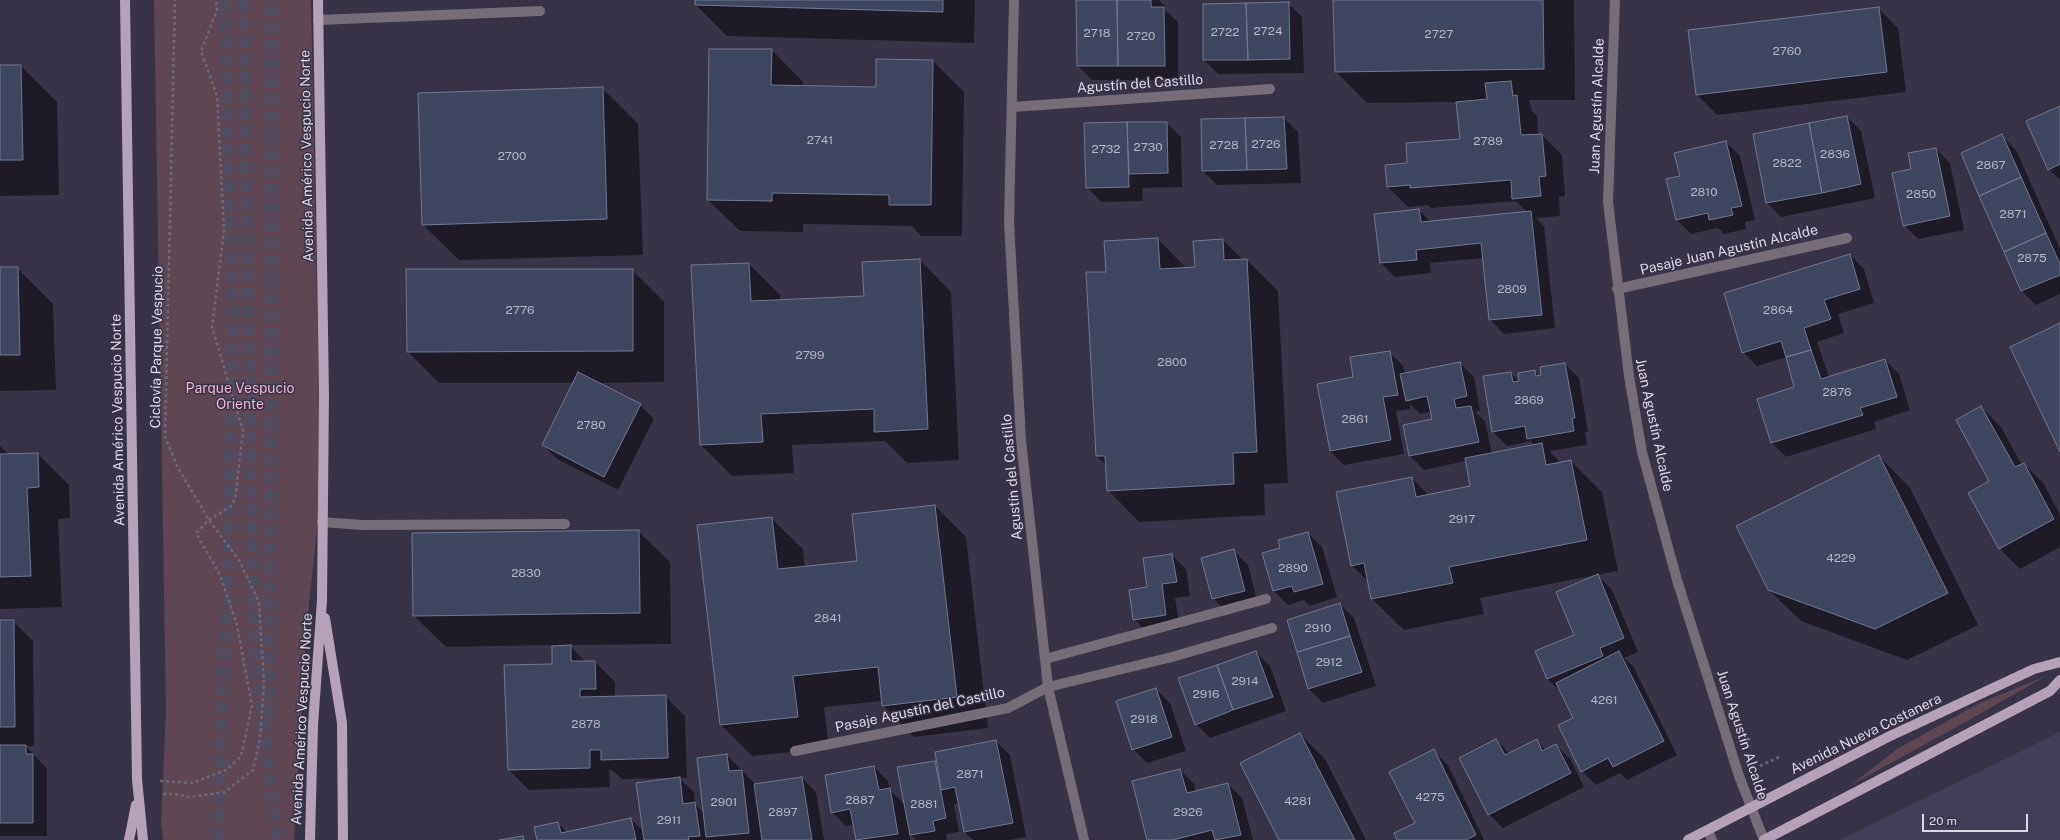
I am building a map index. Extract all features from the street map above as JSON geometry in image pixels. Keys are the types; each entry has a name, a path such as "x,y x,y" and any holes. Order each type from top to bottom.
{"main road":[{"name":"Avenida Américo Vespucio Norte","path":"125,0 137,780 143,840"},
{"name":"Avenida Américo Vespucio Norte","path":"310,840 313,725 322,600 324,395 318,0"},
{"name":"Avenida Américo Vespucio Norte","path":"322,600 342,723 342,840"},
{"name":"Avenida Nueva Costanera","path":"1688,840 1710,835 1751,808 1888,737 2034,669 2060,662"},
{"path":"1764,840 2050,691 2060,680"},
{"path":"129,840 138,796"}],"street":[{"name":"Agustín del Castillo","path":"1014,0 1009,222 1021,440 1048,687 1084,840"},
{"name":"Juan Agustín Alcalde","path":"1615,0 1608,202 1628,376 1642,452 1677,580 1751,808 1764,840"},
{"path":"318,20 540,11"},
{"name":"Agustín del Castillo","path":"1012,107 1270,89"},
{"name":"Pasaje Juan Agustín Alcalde","path":"1617,289 1847,238"},
{"path":"322,522 369,526 564,524"},
{"path":"1045,659 1266,599"},
{"name":"Pasaje Agustín del Castillo","path":"795,751 1008,708 1048,687 1172,657 1272,628"}],"path":[{"name":"Ciclovía Parque Vespucio","path":"138,796 174,794 190,797 208,796 225,792 253,770 260,739 264,684 259,602 240,562 209,520 178,468 165,437 175,0"},
{"path":"137,780 192,783 226,770 241,756 252,706 237,625 220,575 196,533 209,520 230,506 235,499 244,431 212,328 224,230 217,96 201,51 217,10 216,0"}],"shaded area":[{"path":"2060,732 2060,840 1839,840"}],"green space":[{"name":"Parque Vespucio Oriente","path":"154,0 311,0 319,404 318,520 307,623 294,840 163,840 161,823 166,710"},
{"path":"2046,676 1851,785 1897,749 1980,703"}],"building":[{"path":"695,0 943,0 943,12 695,5"},
{"path":"1076,0 1117,0 1118,66 1077,66"},
{"path":"1117,0 1151,0 1151,7 1164,7 1165,66 1118,66"},
{"path":"1333,0 1543,0 1544,69 1335,72"},
{"path":"1289,2 1290,59 1248,60 1246,3"},
{"path":"1246,3 1248,60 1203,60 1203,4"},
{"path":"1879,7 1887,72 1696,95 1688,30"},
{"path":"709,49 772,49 771,85 876,87 876,59 933,60 931,205 889,205 889,195 772,193 772,201 707,200"},
{"path":"0,65 21,65 23,160 0,160"},
{"path":"1511,81 1513,96 1517,95 1521,135 1542,134 1546,176 1539,177 1541,196 1512,199 1511,180 1410,188 1410,185 1387,187 1385,165 1407,163 1406,143 1460,139 1456,102 1487,99 1485,83"},
{"path":"603,87 607,219 422,225 418,93"},
{"path":"2060,106 2060,164 2048,170 2026,121"},
{"path":"1847,116 1861,184 1822,193 1809,123"},
{"path":"1284,117 1287,169 1247,170 1245,118"},
{"path":"1245,118 1247,170 1202,171 1201,119"},
{"path":"1127,122 1167,122 1168,173 1129,174"},
{"path":"1127,122 1129,187 1086,188 1084,123"},
{"path":"1809,123 1822,193 1766,203 1753,134"},
{"path":"2002,134 2021,177 1979,196 1961,153"},
{"path":"1726,141 1742,206 1731,208 1733,215 1709,220 1708,213 1676,220 1666,179 1680,176 1674,153"},
{"path":"1936,148 1950,216 1903,226 1892,173 1911,169 1908,153"},
{"path":"2021,177 2046,233 2004,252 1979,196"},
{"path":"1419,209 1421,222 1531,211 1542,315 1489,320 1481,243 1416,250 1417,260 1380,263 1374,214"},
{"path":"2046,233 2060,264 2060,275 2021,291 2004,252"},
{"path":"1158,238 1160,269 1195,267 1193,241 1223,239 1224,260 1247,259 1257,452 1233,453 1234,484 1107,491 1105,456 1096,456 1086,272 1106,272 1104,241"},
{"path":"1850,254 1860,289 1824,300 1831,319 1804,328 1811,350 1786,357 1781,341 1742,353 1724,293"},
{"path":"920,259 928,429 874,432 874,409 761,414 763,442 700,445 691,265 749,263 751,301 864,296 862,262"},
{"path":"0,267 18,267 20,355 0,355"},
{"path":"406,269 633,269 633,351 407,352"},
{"path":"2060,323 2060,452 2010,347"},
{"path":"1811,350 1821,379 1885,359 1897,397 1860,408 1863,415 1771,443 1757,399 1794,387 1786,357"},
{"path":"1390,351 1398,395 1383,397 1391,440 1330,451 1317,384 1353,377 1350,357"},
{"path":"1460,362 1467,396 1454,399 1456,408 1471,406 1479,442 1409,456 1403,425 1432,419 1427,396 1406,401 1400,374"},
{"path":"1565,363 1575,418 1572,418 1574,431 1527,439 1525,426 1492,432 1483,376 1511,372 1513,382 1519,381 1518,373 1535,370 1536,376 1541,375 1540,367"},
{"path":"578,372 641,404 604,477 542,445"},
{"path":"1981,406 2015,467 2024,463 2054,519 1999,549 1968,493 1989,481 1956,420"},
{"path":"1542,443 1546,465 1571,460 1587,540 1449,567 1453,583 1371,599 1364,563 1351,566 1336,492 1412,477 1416,497 1470,486 1465,458"},
{"path":"38,453 39,487 27,488 31,576 0,577 0,454"},
{"path":"1879,455 1948,593 1875,629 1768,590 1736,526"},
{"path":"935,505 957,697 882,706 878,667 793,676 798,717 720,725 697,525 772,517 778,569 857,561 852,514"},
{"path":"639,530 640,613 413,616 412,533"},
{"path":"1308,532 1323,584 1294,592 1292,586 1273,591 1262,553 1280,548 1278,540"},
{"path":"1234,549 1245,591 1212,599 1201,558"},
{"path":"1172,554 1177,582 1162,584 1166,615 1133,620 1129,590 1147,587 1143,558"},
{"path":"1598,574 1624,638 1600,648 1603,656 1547,679 1535,651 1574,635 1556,592"},
{"path":"1340,603 1350,636 1297,652 1287,620"},
{"path":"0,620 14,620 15,727 0,727"},
{"path":"1350,636 1362,672 1308,689 1297,652"},
{"path":"571,645 571,661 595,661 596,689 580,689 580,697 666,695 668,758 601,760 601,750 590,750 590,768 508,770 504,665 552,664 552,646"},
{"path":"1256,651 1273,697 1233,710 1217,665"},
{"path":"1619,651 1664,741 1613,767 1608,758 1581,772 1558,725 1573,718 1556,683"},
{"path":"1217,665 1233,710 1195,725 1178,678"},
{"path":"1156,688 1172,737 1132,750 1116,701"},
{"path":"1300,733 1355,840 1279,840 1240,763"},
{"path":"1496,739 1505,755 1537,739 1542,751 1556,744 1571,773 1488,815 1459,758"},
{"path":"996,740 1013,823 964,832 955,787 941,790 935,752"},
{"path":"0,745 26,745 26,754 33,754 33,823 0,823"},
{"path":"1434,749 1476,835 1466,840 1397,840 1394,833 1415,823 1389,772"},
{"path":"727,754 729,771 742,770 749,833 706,837 697,758"},
{"path":"935,761 946,818 933,821 935,831 910,835 897,767"},
{"path":"874,766 879,790 890,788 898,834 856,840 850,809 831,813 825,775"},
{"path":"1180,769 1187,793 1228,783 1241,835 1215,840 1212,830 1173,840 1147,840 1132,781"},
{"path":"680,777 683,804 695,802 700,836 688,837 689,840 644,840 636,783"},
{"path":"802,777 812,840 762,840 754,784"},
{"path":"631,818 636,840 537,840 534,827 558,822 561,833"},
{"path":"523,836 524,840 499,840"}],"tunnel":[{"path":"218,840 219,770 227,600 233,319 224,0"},
{"path":"244,0 251,522 256,655 278,840"},
{"path":"270,718 272,0"}]}
